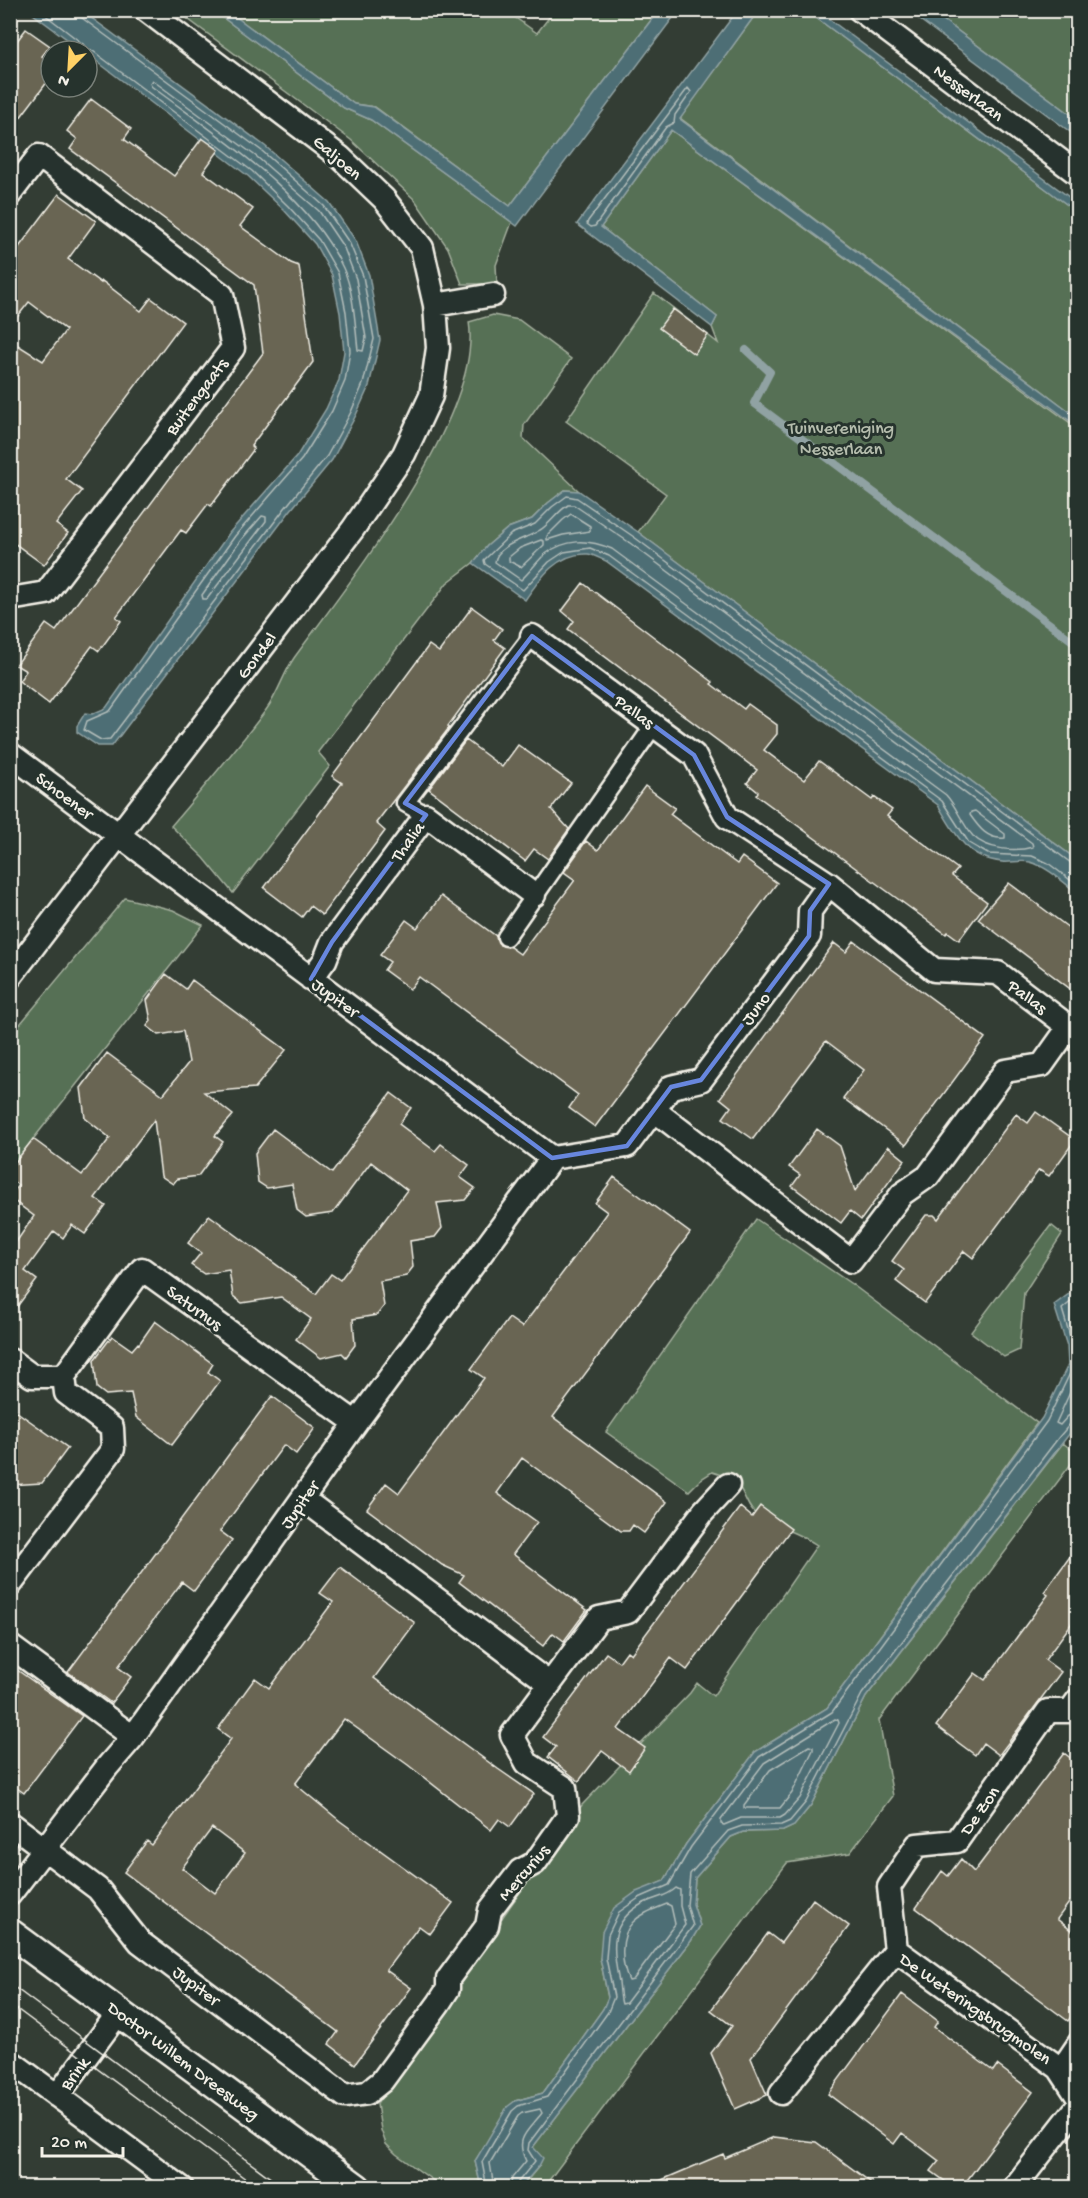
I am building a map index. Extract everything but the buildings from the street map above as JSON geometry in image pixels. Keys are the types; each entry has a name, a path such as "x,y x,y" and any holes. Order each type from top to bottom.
{"street":[{"name":"Galjoen","path":"146,10 332,150 384,199 422,248 435,305"},
{"name":"Nesserlaan","path":"860,10 1077,174"},
{"name":"Buitengaats","path":"10,194 39,156 222,295 233,348 46,593 10,599"},
{"path":"435,305 493,295"},
{"name":"Gondel","path":"10,977 353,529 404,454 431,396 438,348 435,305"},
{"path":"426,815 405,803 532,636"},
{"name":"Pallas","path":"532,636 694,755 727,817 830,884 934,970 998,973 1069,1027 1042,1065 1005,1071 928,1176 902,1194 851,1261 654,1110"},
{"path":"506,937 654,725"},
{"name":"Schoener","path":"17,759 119,836"},
{"name":"Thalia","path":"312,979 325,960 332,942 426,815 534,895"},
{"name":"Jupiter","path":"10,1894 107,1767 133,1737 356,1423 552,1158 119,836"},
{"name":"Juno","path":"654,1110 671,1087 701,1080 809,936 810,911 830,884"},
{"path":"552,1158 627,1146 654,1110"},
{"name":"Saturnus","path":"64,1376 142,1269 356,1423"},
{"path":"10,1360 32,1376 64,1376 66,1393 112,1428 112,1449 10,1585"},
{"name":"Mercurius","path":"367,2093 382,2081 439,2003 448,1989 448,1979 487,1926 490,1910 520,1871 535,1863 568,1816 565,1788 528,1763 512,1735 599,1618 628,1612 703,1512 728,1485"},
{"path":"303,1499 550,1684"},
{"path":"10,1646 133,1737"},
{"name":"De Zon","path":"896,1950 889,1887 917,1845 957,1841 1048,1711 1075,1709"},
{"name":"Jupiter","path":"10,1823 98,1889 140,1942 345,2096 367,2093"},
{"name":"Doctor Willem Dreesweg","path":"10,1933 357,2187"},
{"name":"De Weteringsbrugmolen","path":"781,2093 896,1950 1059,2068 1077,2097"},
{"name":"Brink","path":"119,2012 57,2096 182,2187"},
{"path":"1059,2068 1077,2040"},
{"path":"10,2061 57,2096"},
{"path":"1014,2187 1077,2106"}],"highlighted area":[{"path":"532,636 694,755 727,817 829,884 810,911 809,936 701,1080 671,1087 627,1146 552,1158 311,979 332,942 426,815 405,803"}],"green space":[{"path":"430,10 434,14 436,10 506,11 537,33 554,11 658,11 510,206 375,107 354,104 228,11"},
{"path":"177,11 214,11 344,108 371,120 512,222 496,265 497,284 462,284 448,248 415,200 351,140"},
{"path":"758,11 807,11 1077,212 1077,417 680,118"},
{"path":"931,11 1077,11 1077,119"},
{"name":"Tuinvereniging Nesserlaan","path":"671,130 1077,428 1077,860 638,532 666,494 566,421 654,293 718,343 712,327 717,317 601,227"},
{"path":"493,315 519,320 571,359 524,425 523,438 579,491 565,490 532,519 508,528 487,546 473,563 447,583 318,752 330,766 233,893 204,858 171,826 266,710 294,658 377,543 407,497 456,403 468,360 469,322"},
{"path":"125,898 173,910 203,925 11,1167 11,1035"},
{"path":"756,1219 853,1285 1037,1423 827,1708 755,1752 686,1844 664,1881 636,1893 600,1958 608,1998 603,2009 543,2093 515,2101 475,2161 481,2187 442,2187 396,2154 386,2144 381,2130 377,2104 460,1991 458,1980 582,1805 697,1683 713,1696 817,1545 754,1513 737,1484 728,1478 712,1472 689,1491 606,1432"},
{"path":"1051,1225 1062,1234 1024,1293 1019,1350 1004,1357 971,1332"},
{"path":"1063,1443 1077,1456 879,1720 893,1796 850,1853 787,1863 544,2187 521,2188 539,2166 533,2147 691,1941 700,1926 693,1904 695,1878 731,1837 743,1832 783,1831 794,1826 811,1805 866,1697"}],"water":[{"path":"29,11 82,11 265,146 329,202 356,241 369,275 380,340 369,386 332,460 290,511 112,746 98,746 77,732 77,726 85,713 92,714 106,708 230,532 297,456 326,409 339,380 344,352 340,313 332,275 315,244 248,176 99,63 99,39 67,39"},
{"path":"214,11 228,11 354,104 374,107 510,206 658,11 678,11 517,226 371,120 344,108"},
{"path":"737,11 758,11 680,119 1077,417 1077,426 671,130 601,227 717,317 712,327 577,224"},
{"path":"807,11 818,11 1077,203 1077,212"},
{"path":"908,11 931,11 1077,119 1077,137"},
{"path":"565,490 579,491 638,532 1077,860 1077,893 1037,864 1027,861 990,860 970,850 956,835 938,805 606,561 588,554 568,557 544,575 525,600 473,563 487,546 508,528 532,519"},
{"path":"1077,1288 1077,1424 866,1697 811,1805 794,1826 783,1831 743,1832 731,1837 695,1878 693,1904 700,1926 691,1941 533,2147 543,2158 539,2166 521,2187 481,2187 475,2161 507,2107 515,2101 543,2093 603,2009 608,1997 600,1958 602,1932 614,1908 636,1892 664,1881 686,1844 755,1752 827,1708 1042,1418 1068,1365 1067,1346 1054,1305"}],"waterway":[{"path":"746,350 770,372 754,403 1078,645"}],"tram line":[{"path":"10,1984 284,2188"},
{"path":"10,2004 258,2188"}]}
